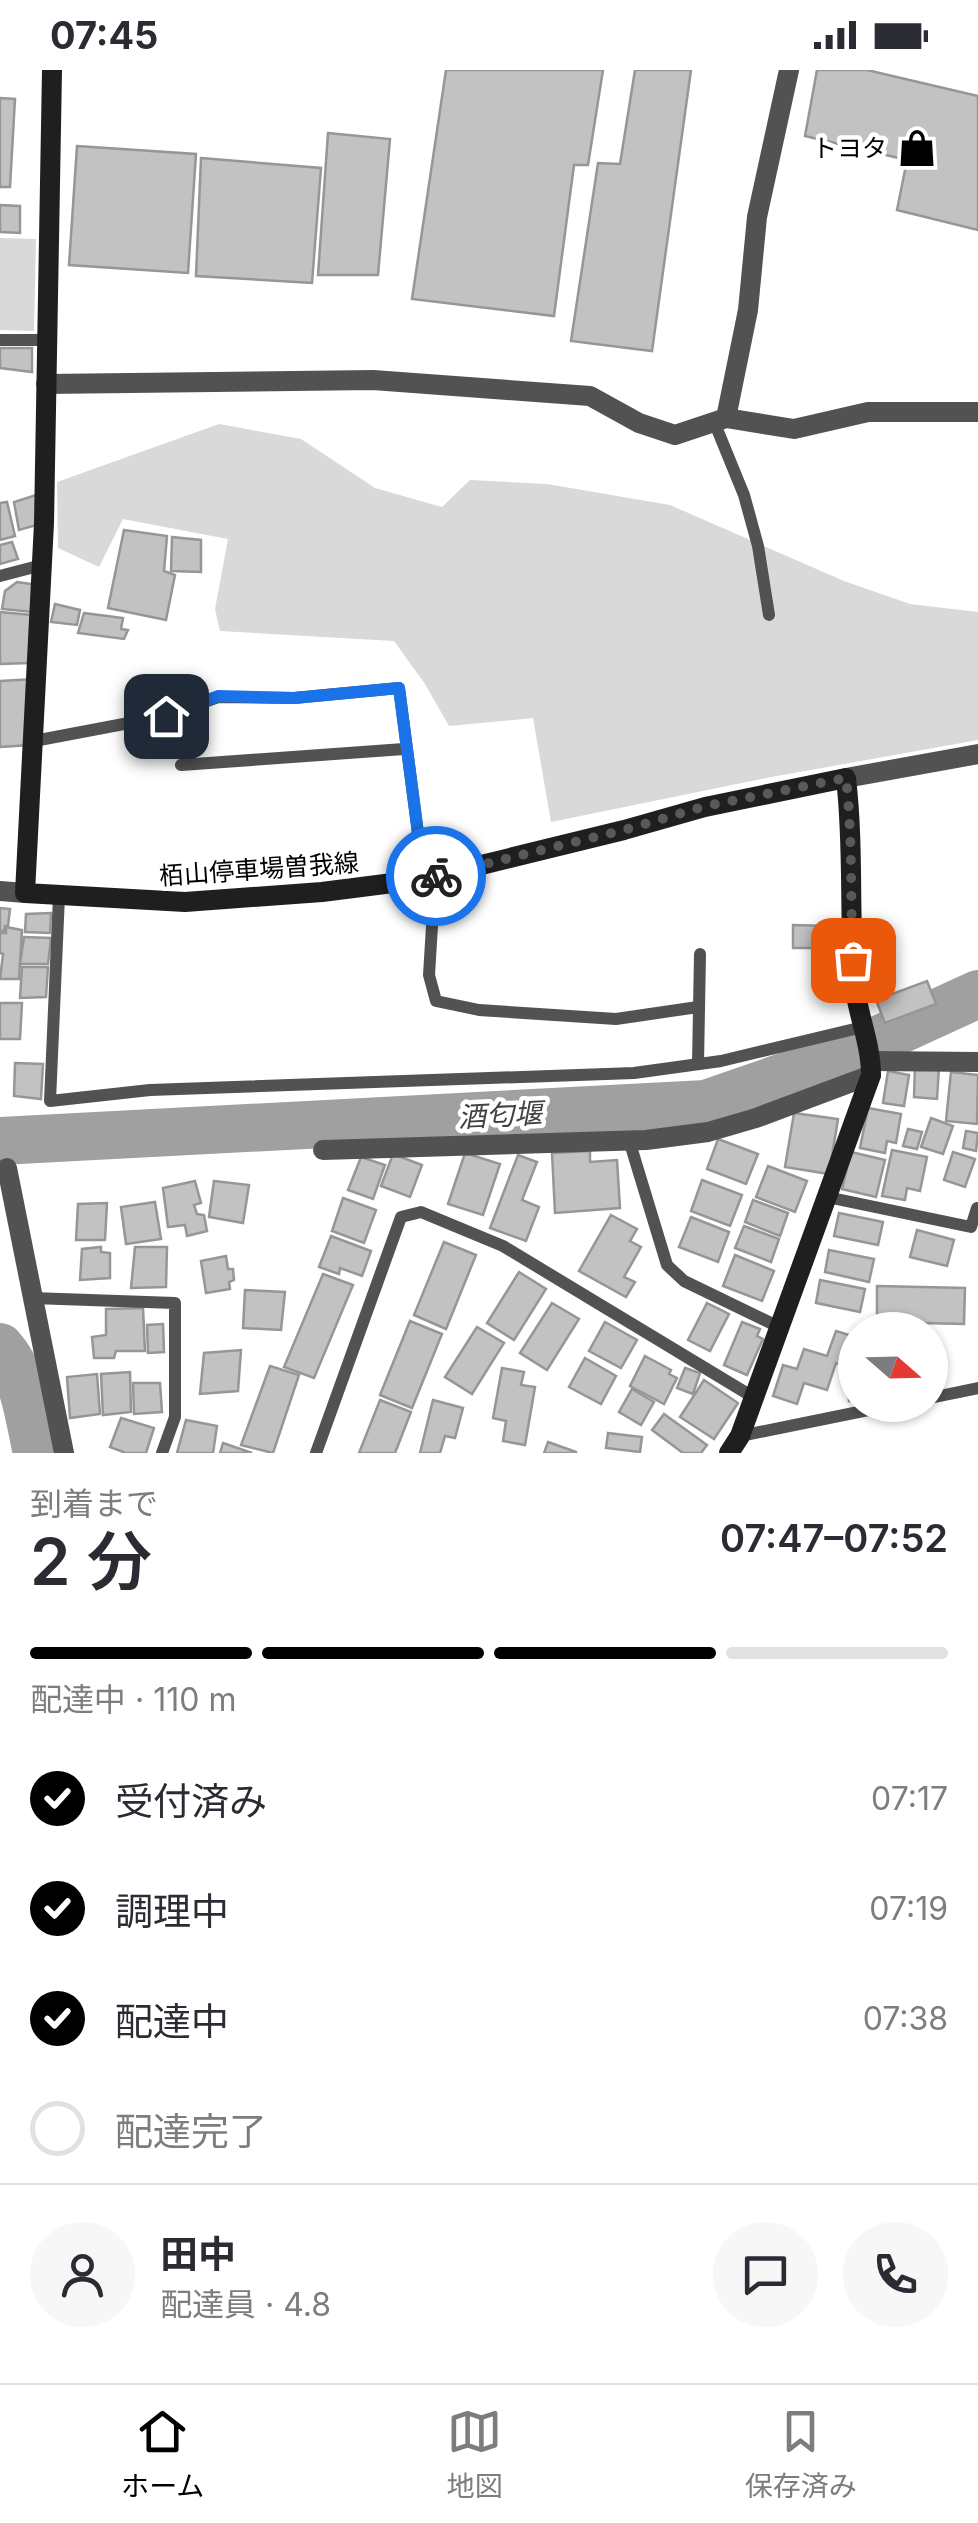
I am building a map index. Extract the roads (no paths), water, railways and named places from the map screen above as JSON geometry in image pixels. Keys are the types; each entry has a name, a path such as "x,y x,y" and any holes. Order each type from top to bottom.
{"main road":[{"path":"25,894 42,565 52,70"},
{"path":"734,1444 827,1198 870,1068 854,975 850,892 853,838 846,778"},
{"name":"栢山停車場曽我線","path":"25,894 185,902 322,892 430,878 607,835 706,806 846,778"}],"street":[{"path":"720,421 748,310 757,217 788,70"},
{"path":"46,384 373,380 590,396 639,424 675,435 720,421 794,430 868,412 978,412"},
{"path":"846,778 978,754"},
{"path":"0,891 25,894"},
{"path":"323,1150 629,1140 708,1132 756,1118 870,1068 978,1062"},
{"path":"6,1168 64,1453"}],"lane":[{"path":"0,340 46,340"},
{"path":"720,421 754,529 769,616"},
{"path":"0,576 42,565"},
{"path":"34,740 166,716 218,696 294,698 399,688 404,749 430,878 428,974 436,1002 479,1010 616,1019 698,1007"},
{"path":"180,765 404,749"},
{"path":"58,896 50,1101 150,1090 634,1073 698,1064 862,1027"},
{"path":"698,1064 700,954"},
{"path":"629,1140 668,1265 684,1281 778,1328"},
{"path":"827,1198 971,1227 977,1208"},
{"path":"316,1453 402,1217 420,1212 502,1246 753,1397"},
{"path":"32,1298 175,1304 175,1417 162,1453"},
{"path":"948,1394 978,1388"},
{"path":"734,1444 838,1419"}],"waterway":[{"name":"酒匂堰","path":"0,1141 706,1104 841,1057 978,994"},
{"path":"0,1347 21,1383 37,1453"}],"place":[{"name":"トヨタ","path":"917,148"}]}
